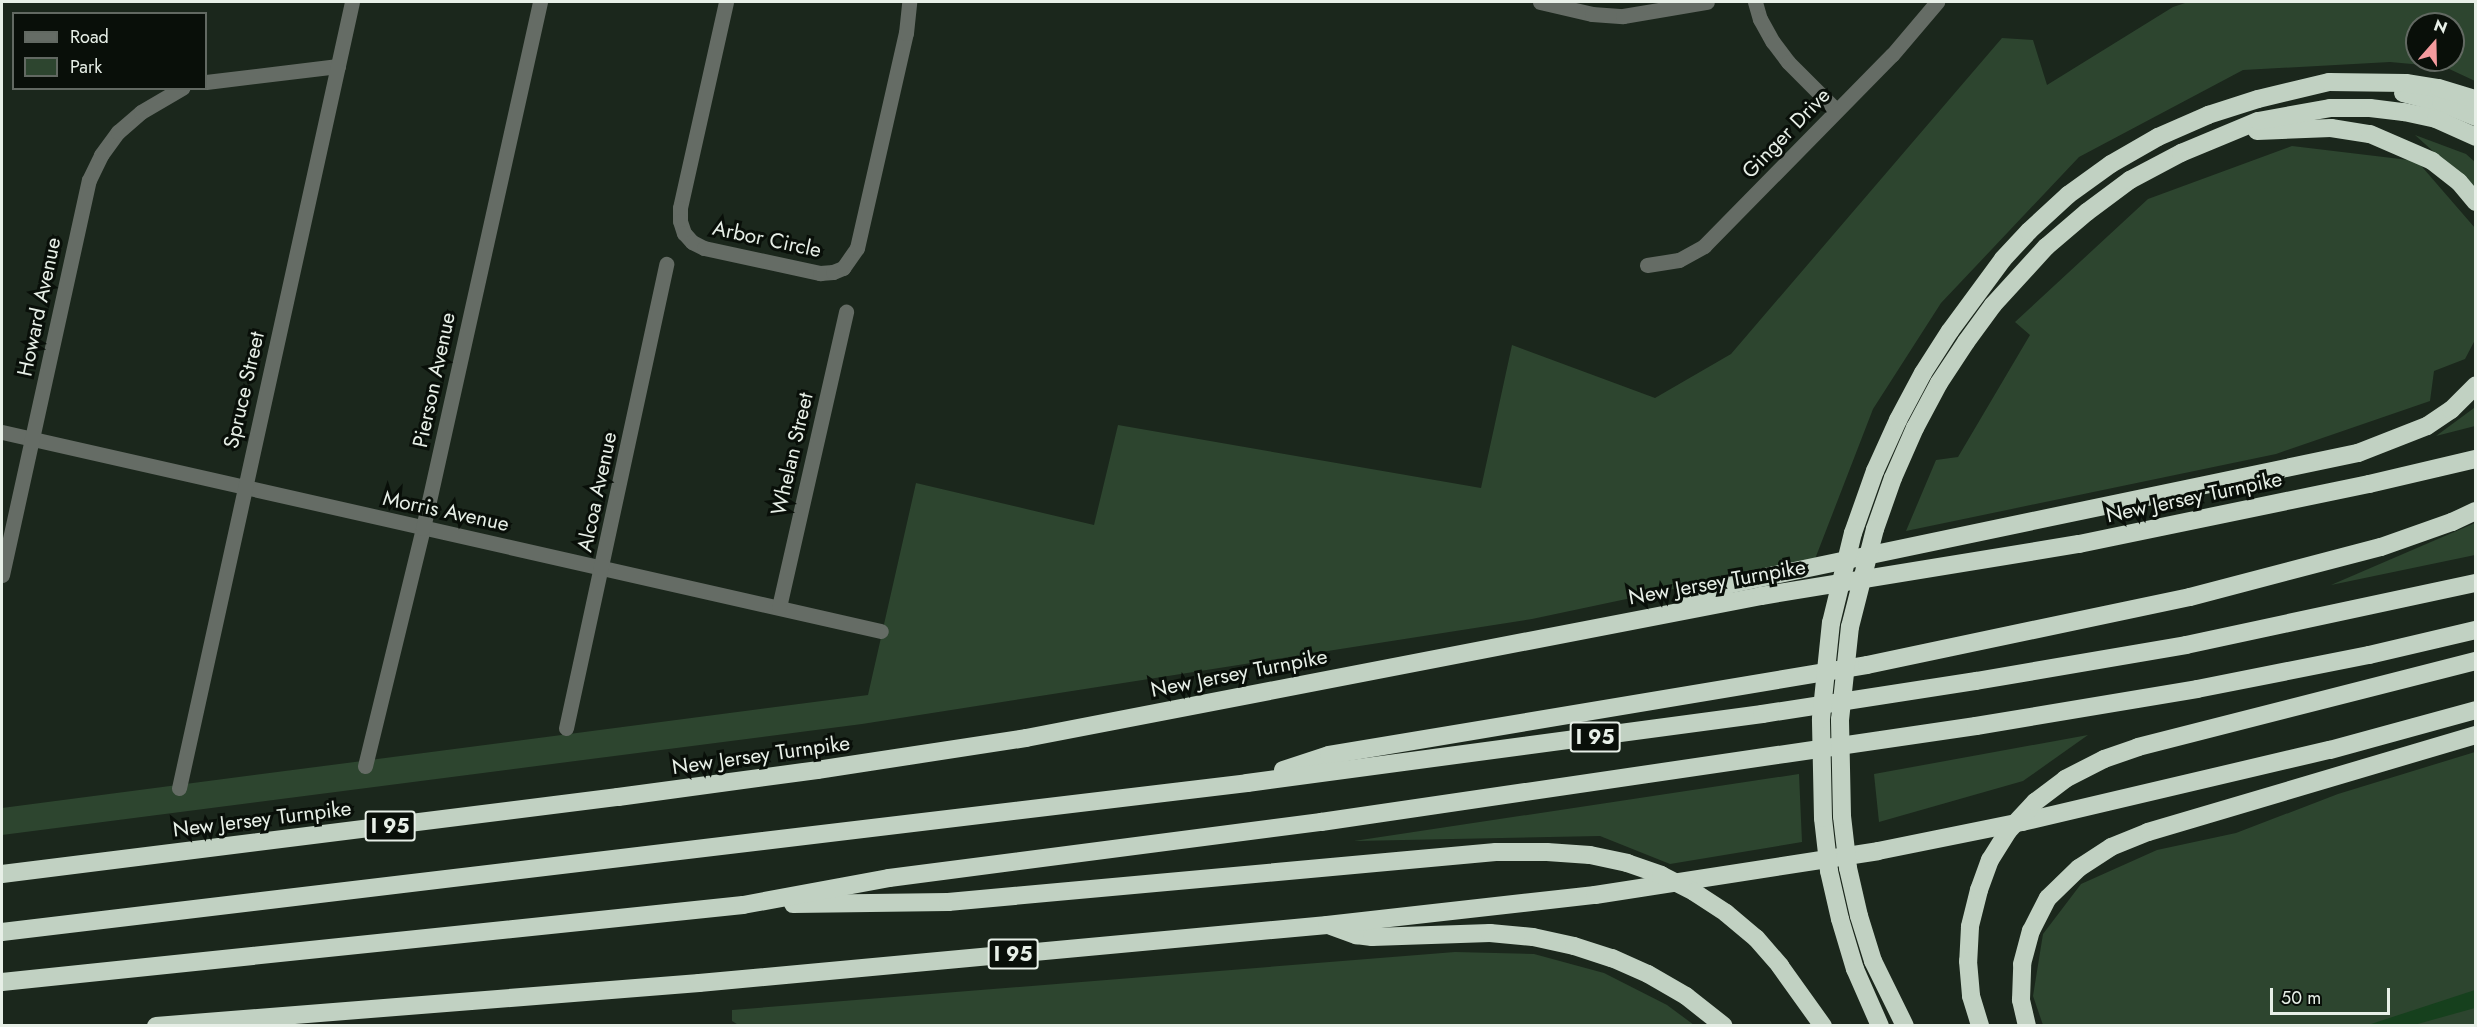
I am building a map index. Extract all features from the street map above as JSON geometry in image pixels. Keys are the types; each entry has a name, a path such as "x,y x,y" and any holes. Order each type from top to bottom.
{"highway":[{"path":"1880,1026 1855,969 1840,919 1830,871 1823,818 1821,719 1831,623 1853,532 1875,471 1923,373 2003,259 2030,231 2068,195 2111,165 2158,138 2208,115 2258,99 2329,82 2406,83 2439,88 2475,99"},
{"path":"2308,88 2406,94 2441,103 2475,117"},
{"path":"1905,1026 1873,961 1859,916 1848,868 1842,816 1840,720 1850,627 1875,529 1897,468 1939,383 1986,315 2019,274 2046,247 2086,212 2130,180 2181,153 2258,121 2330,108 2370,108 2436,119 2475,136"},
{"path":"2234,132 2331,128 2370,134 2433,161 2459,182 2475,202"},
{"path":"1666,614 1727,585 2358,453 2427,426 2451,410 2475,385"},
{"name":"New Jersey Turnpike","path":"2,874 618,797 1026,738 1666,614 2079,544 2369,484 2475,459"},
{"path":"1247,783 1329,755 1867,664 2190,597 2381,547 2475,511"},
{"name":"I 95","path":"2,932 1247,783 1750,716 2187,645 2475,583"},
{"name":"I 95","path":"2,982 743,905 889,878 1321,822 1977,726 2197,689 2368,655 2475,630"},
{"path":"1980,1026 1971,996 1968,961 1970,927 1979,890 1990,860 2008,831 2035,802 2066,779 2104,759 2138,747 2475,661"},
{"name":"I 95","path":"156,1026 699,983 1327,925 1595,895 1878,851 2175,788 2330,750 2475,710"},
{"path":"2027,1026 2021,999 2022,964 2031,931 2048,898 2079,868 2111,848 2189,819 2475,735"},
{"path":"743,905 959,901 1496,852 1590,855 1627,863 1661,875 1694,892 1726,913 1755,938 1780,966 1823,1026"},
{"path":"1327,925 1356,935 1372,937 1490,933 1533,937 1574,946 1612,958 1648,974 1686,996 1724,1026"}],"street":[{"name":"Spruce Street","path":"178,788 352,2"},
{"name":"Pierson Avenue","path":"365,766 423,528 540,2"},
{"name":"Arbor Circle","path":"726,2 680,208 680,221 684,233 692,242 704,248 820,273 843,268 857,248 906,33 909,2"},
{"path":"1540,2 1592,14 1623,16 1707,2"},
{"path":"1755,2 1760,19 1773,42 1788,62 1836,110"},
{"name":"Ginger Drive","path":"1647,265 1679,260 1704,246 1892,55 1937,2"},
{"path":"207,82 338,66"},
{"name":"Howard Avenue","path":"2,575 89,180 101,155 118,132 141,112 179,90"},
{"name":"Alcoa Avenue","path":"566,728 666,264"},
{"name":"Whelan Street","path":"778,607 846,311"},
{"name":"Morris Avenue","path":"2,432 881,631"}],"green space":[{"path":"2188,2 2475,2 2475,81 2456,72 2465,72 2465,12 2405,12 2405,63 2390,62 2243,70 2079,157 1941,303 1873,409 1815,559 1532,619 862,724 2,835 2,808 868,695 916,483 1094,525 1118,425 1481,488 1512,345 1655,398 1731,354 2002,38 2033,40 2047,85 2173,7"},
{"path":"2415,135 2466,154 2475,162 2475,189"},
{"path":"2292,146 2417,161 2475,228 2475,340 2465,359 2434,371 2430,401 2276,454 1906,531 1936,460 1958,457 2030,335 2015,322 2148,199"},
{"path":"2475,406 2475,426 2436,436 2474,408"},
{"path":"2475,523 2475,555 2331,585"},
{"path":"2088,735 2023,781 1879,822 1874,774"},
{"path":"2475,752 2475,1025 2043,1025 2033,996 2043,934 2081,884 2157,850 2236,833 2338,794"},
{"path":"1799,774 1802,842 1670,864 1600,836 1354,841"},
{"path":"1455,952 1534,954 1604,973 1667,1005 1694,1025 740,1026 732,1021 732,1010"}],"shaded area":[{"path":"2475,990 2475,1008 2414,1025 2368,1025"}]}
